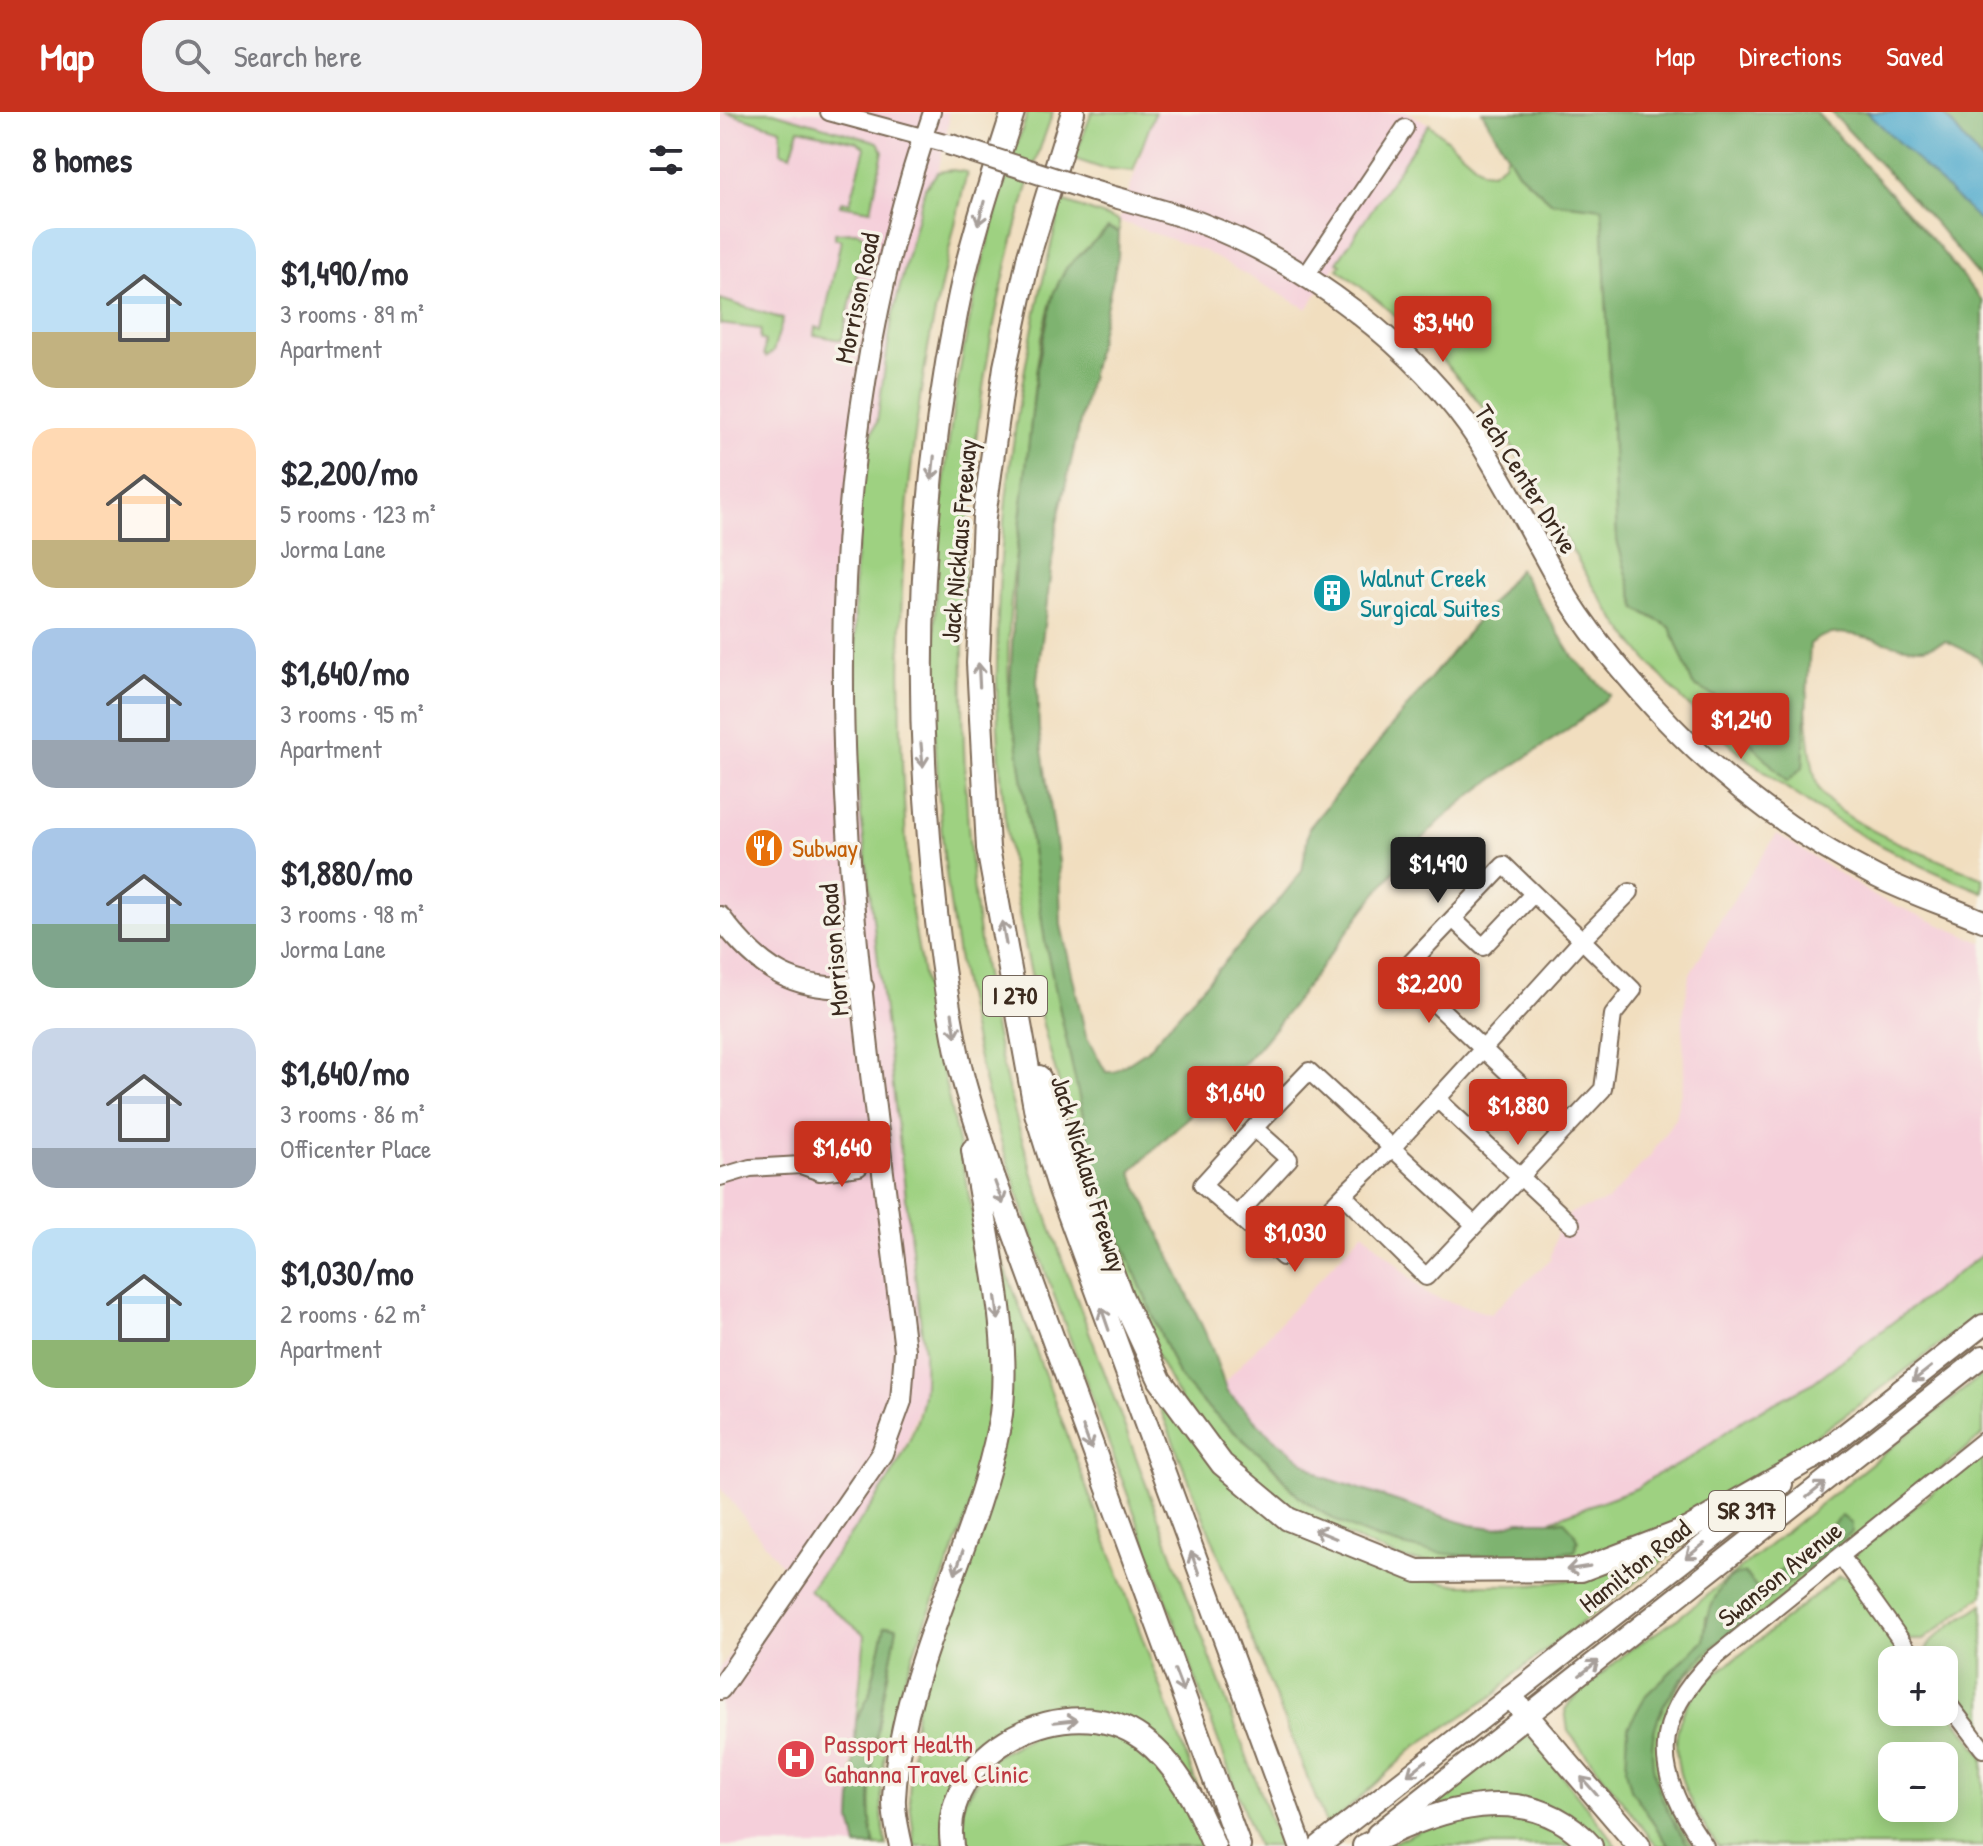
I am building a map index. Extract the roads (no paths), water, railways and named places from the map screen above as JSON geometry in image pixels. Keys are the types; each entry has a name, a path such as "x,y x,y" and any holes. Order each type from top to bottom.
{"highway":[{"name":"Jack Nicklaus Freeway","path":"1013,112 987,190 957,307 937,425 923,554 921,740 935,905 960,1065 991,1170 1239,1846"},
{"name":"Jack Nicklaus Freeway","path":"1073,112 1029,255 1005,367 984,517 978,663 988,848 1036,1113 1059,1187 1301,1846"},
{"path":"1023,1039 1055,1115 1122,1298 1160,1380 1222,1464 1288,1519 1417,1571 1581,1570 1688,1529 1824,1451"},
{"path":"901,1846 893,1801 904,1720 985,1484 1000,1422 1003,1356 960,1065"},
{"path":"1206,1593 1316,1846"},
{"path":"1511,1697 1639,1846"},
{"path":"952,1846 949,1827 964,1785 990,1751 1025,1729 1068,1719 1119,1727 1143,1739 1189,1791 1214,1846"},
{"path":"1363,1846 1413,1821 1460,1808 1502,1803 1543,1811 1579,1832 1591,1846"}],"main road":[{"name":"Morrison Road","path":"720,1689 882,1453 901,1401 905,1350 874,1157 844,743 846,552 856,447 877,319 923,139"},
{"name":"Tech Center Drive","path":"948,144 1198,222 1273,256 1347,305 1417,366 1477,439 1522,511 1561,587 1605,651 1654,707 1717,770 1760,804 1853,863 1983,921"},
{"path":"720,917 774,973 827,989 863,987"},
{"name":"Hamilton Road","path":"1316,1846 1511,1697 1983,1325"},
{"name":"Hamilton Road","path":"1363,1846 1983,1356"}],"street":[{"name":"Tech Center Drive","path":"829,112 948,144"},
{"name":"Morrison Road","path":"923,139 932,112"},
{"path":"1305,277 1405,128"},
{"path":"1343,1195 1426,1277 1521,1177 1567,1128 1603,1089 1613,1015 1633,990 1504,865 1402,972 1567,1128"},
{"path":"1475,1225 1392,1148 1309,1071 1202,1185 1283,1257 1392,1148 1582,940 1630,892"},
{"path":"1453,919 1483,947 1533,894"},
{"path":"1437,1099 1571,1224"},
{"path":"1237,1215 1289,1159 1254,1128"},
{"path":"720,1177 750,1168 801,1165 820,1172 859,1167 874,1157"},
{"name":"Swanson Avenue","path":"1705,1846 1693,1828 1671,1780 1665,1749 1668,1725 1676,1702 1688,1683 1983,1441"},
{"path":"1841,1556 1905,1646"},
{"path":"1958,1716 1983,1749"}],"water":[{"path":"1867,112 1942,112 1983,163 1983,224"}],"place":[{"name":"Walnut Creek Surgical Suites","path":"1332,593"},
{"name":"Subway","path":"764,848"},
{"name":"Passport Health Gahanna Travel Clinic","path":"796,1759"}]}
